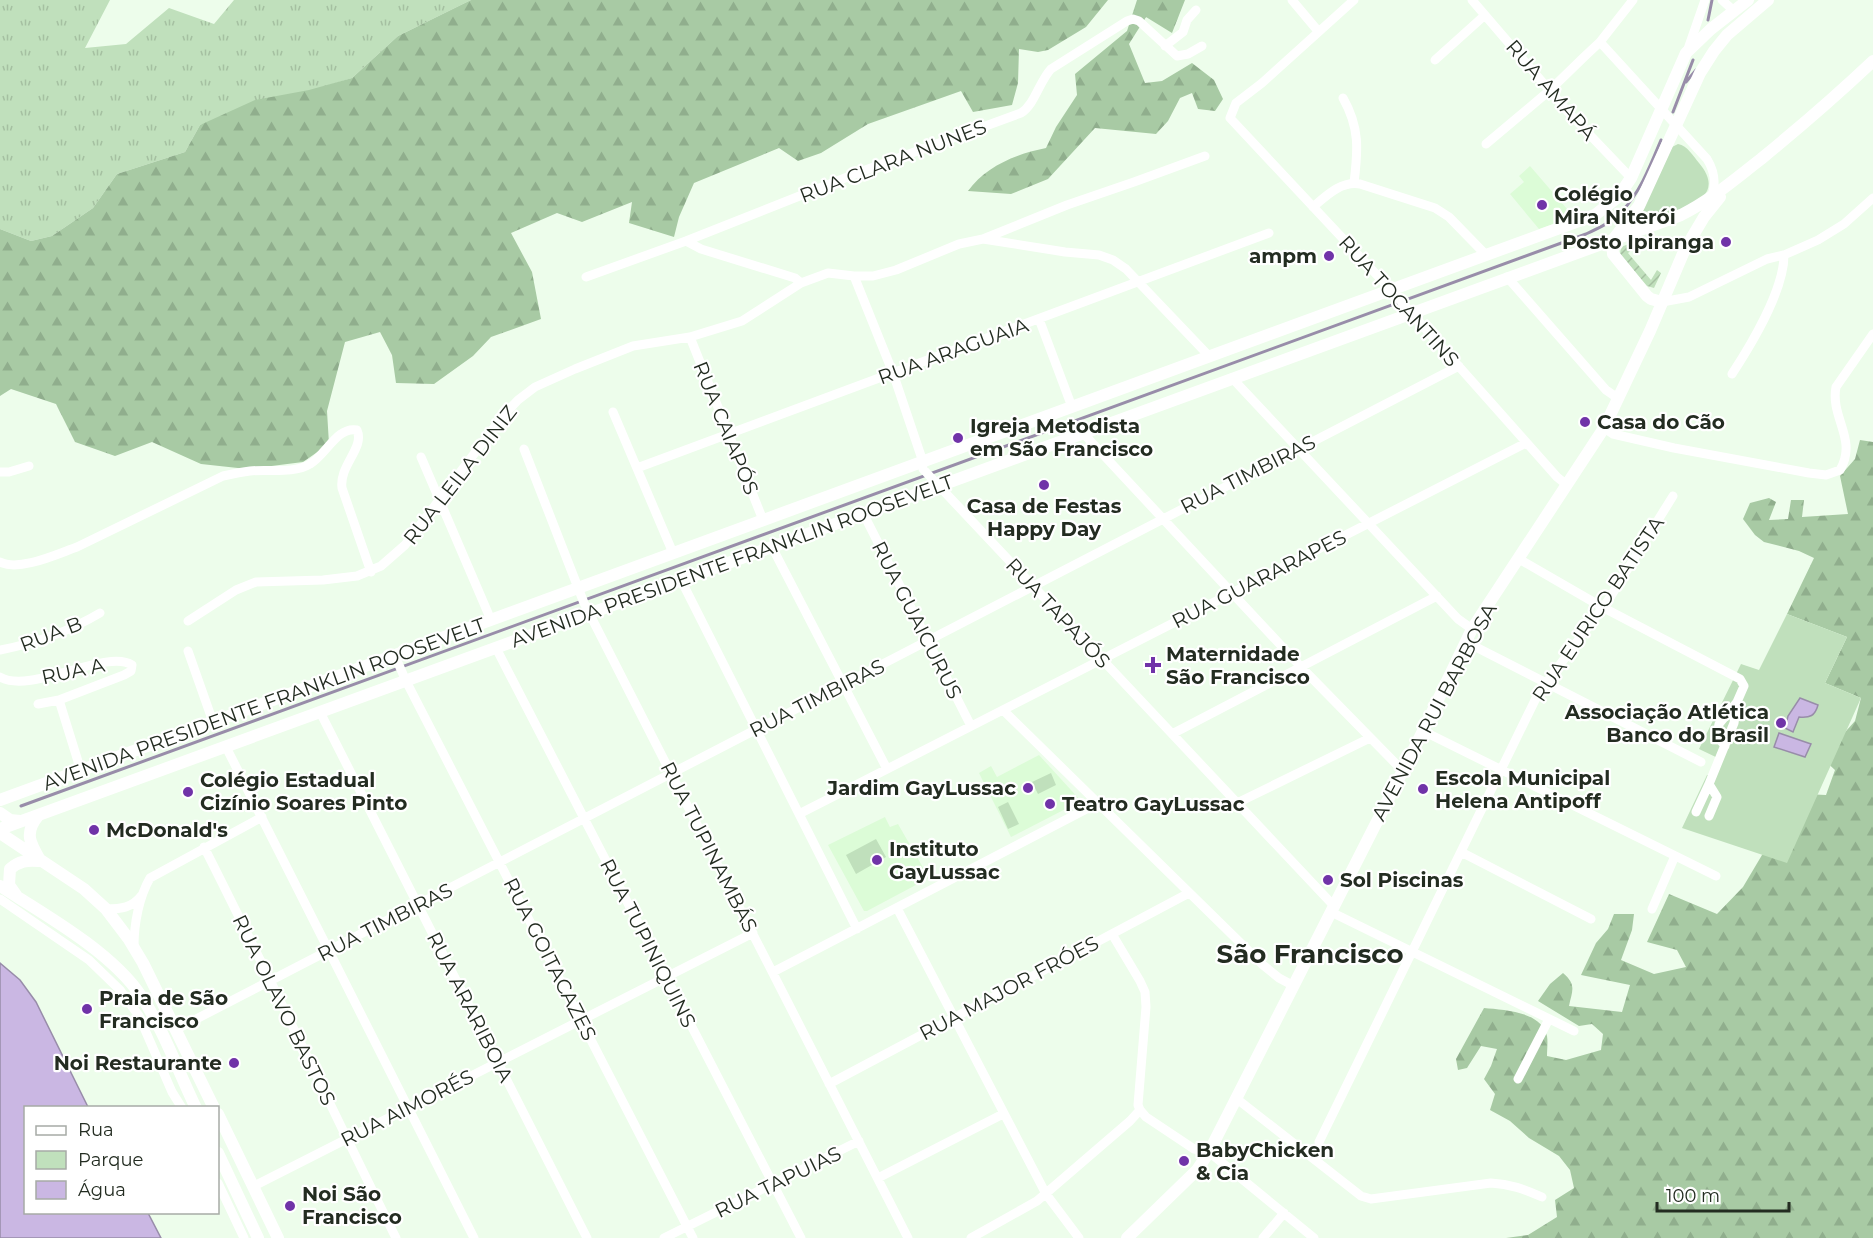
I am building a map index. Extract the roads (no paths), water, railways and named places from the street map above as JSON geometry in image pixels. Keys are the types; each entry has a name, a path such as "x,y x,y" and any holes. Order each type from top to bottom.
{"main road":[{"path":"1686,53 1748,0"},
{"path":"1662,302 1647,296 1613,254 1612,241 1639,206 1700,73 1714,51 1727,35 1768,0"},
{"name":"AVENIDA PRESIDENTE FRANKLIN ROOSEVELT","path":"0,831 320,712 491,620 579,591 763,520 923,465 1072,406 1209,356 1394,293 1486,255 1594,215 1618,197 1632,178 1686,53"},
{"name":"AVENIDA RUI BARBOSA","path":"1705,202 1820,111 1873,61"},
{"path":"1646,145 1676,126"},
{"name":"AVENIDA RUI BARBOSA","path":"1127,1238 1197,1170 1209,1152 1238,1099 1472,629 1604,428 1685,249 1704,217 1734,180"},
{"name":"AVENIDA PRESIDENTE FRANKLIN ROOSEVELT","path":"1,800 213,722 400,668 496,648 587,608 681,580 863,513 935,482 1083,433 1232,378 1408,309 1612,241 1705,202"},
{"path":"1639,206 1640,213 1645,220 1659,223"},
{"path":"0,813 14,822 25,821"},
{"path":"39,815 29,833 40,861"},
{"path":"0,831 40,861 84,889 106,909 134,947 213,1106"},
{"path":"18,898 9,885 10,869 17,863 27,860 40,861"},
{"path":"0,886 96,950 127,979 150,1011 196,1106"},
{"path":"219,1116 278,1238"},
{"path":"219,1155 258,1238"}],"street":[{"path":"1292,0 1318,30 1354,0"},
{"name":"RUA AMAPÁ","path":"1472,0 1550,91 1632,178"},
{"path":"1486,144 1550,91 1600,42 1634,0"},
{"path":"1686,53 1705,0"},
{"path":"1722,0 1734,11"},
{"path":"1165,46 1183,32 1187,20 1196,10"},
{"path":"1435,60 1485,15"},
{"name":"RUA CLARA NUNES","path":"586,277 1021,113 1029,105 1044,76 1051,69 1127,21 1133,19 1139,21 1177,56 1182,57 1202,46"},
{"name":"RUA TOCANTINS","path":"1318,30 1262,83 1236,104 1230,118 1394,293 1557,477 1567,485"},
{"path":"1600,42 1712,167 1715,187 1705,202"},
{"path":"1343,98 1350,111 1357,134 1358,150 1354,183"},
{"path":"983,239 1066,205 1205,156"},
{"path":"1313,207 1337,188 1354,183 1435,208 1449,217 1486,255"},
{"path":"1662,302 1689,297 1761,262 1818,240 1844,224 1873,198"},
{"name":"RUA ARAGUAIA","path":"637,468 1269,233"},
{"path":"983,239 1099,255 1113,260 1126,269 1209,356"},
{"name":"RUA LEILA DINIZ","path":"188,621 236,590 256,582 323,580 357,576 371,572 394,557 502,417 518,400 535,387 609,354 633,346 690,337 742,321 801,283 828,273 873,276 896,270 959,244 983,239"},
{"path":"686,241 701,249 795,278 801,283"},
{"path":"1732,374 1753,343 1770,305 1784,255"},
{"name":"RUA TAPAJÓS","path":"854,276 893,373 923,465 935,482 1237,803 1333,909"},
{"path":"1507,277 1606,390 1618,399"},
{"path":"1039,319 1072,406"},
{"path":"1604,428 1613,434 1674,448 1826,475 1840,470 1846,460 1846,436 1834,396 1836,387 1873,334"},
{"name":"RUA CAIAPÓS","path":"690,337 763,520"},
{"name":"RUA TIMBIRAS","path":"175,1030 1459,366"},
{"path":"1232,378 1458,619 1472,629"},
{"path":"613,412 673,553"},
{"path":"0,562 7,566 15,566 61,553 223,476 249,471 307,466 341,433 350,429 357,430 360,437 343,471 342,488 371,572"},
{"path":"1083,433 1301,667 1402,770"},
{"name":"RUA GUARARAPES","path":"799,814 1526,442"},
{"name":"RUA TUPINAMBÁS","path":"524,449 587,608 908,1238"},
{"path":"422,457 491,620"},
{"path":"0,472 9,472 29,466"},
{"name":"RUA EURICO BATISTA","path":"1319,1142 1545,683 1602,607 1673,496"},
{"name":"RUA GUAICURUS","path":"863,513 972,726"},
{"path":"771,547 887,770"},
{"path":"1519,559 1602,607 1740,679 1744,686 1737,702 1736,714 1725,746 1696,812"},
{"path":"681,580 857,929"},
{"path":"1172,734 1437,596"},
{"name":"RUA B","path":"0,650 40,642 61,634 100,613"},
{"path":"1466,642 1701,762"},
{"name":"RUA TUPINIQUINS","path":"496,648 801,1238"},
{"path":"188,651 213,722"},
{"name":"RUA A","path":"0,677 16,683 122,662 130,663 133,669 124,675 59,700"},
{"name":"RUA GOITACAZES","path":"400,668 693,1238"},
{"path":"38,704 59,700 81,771"},
{"path":"1725,746 1717,736 1717,728 1737,702"},
{"path":"1003,710 1263,965 1294,986"},
{"name":"RUA ARARIBOIA","path":"320,712 587,1238"},
{"path":"1423,731 1716,876"},
{"path":"1237,803 1370,738"},
{"path":"226,747 474,1238"},
{"path":"1709,784 1717,797 1709,816"},
{"path":"773,972 1098,803"},
{"path":"134,947 135,924 150,878 262,817"},
{"name":"RUA OLAVO BASTOS","path":"204,847 272,981 346,1139 396,1238"},
{"path":"1461,852 1591,919"},
{"path":"1652,909 1675,856"},
{"name":"RUA MAJOR FRÓES","path":"829,1084 1189,892"},
{"path":"106,909 129,907 143,894"},
{"path":"0,899 88,960 120,990 139,1016 172,1092 181,1106"},
{"path":"897,908 1046,1194 1078,1238"},
{"path":"1333,909 1412,952 1574,1031"},
{"name":"RUA AIMORÉS","path":"254,1186 753,933"},
{"path":"1112,934 1145,992 1146,1007 1138,1105 1140,1110 1146,1117 1194,1149 1209,1152 1314,1238"},
{"path":"1518,1079 1549,1019"},
{"path":"1238,1099 1361,1196 1371,1199 1491,1183 1521,1187 1542,1197"},
{"path":"971,1238 1046,1194 1140,1110"},
{"path":"878,1178 1003,1114"},
{"name":"RUA TAPUIAS","path":"664,1238 859,1141"},
{"path":"219,1185 244,1238"},
{"path":"1263,1238 1284,1213"}],"water":[{"path":"1800,698 1818,705 1812,716 1799,717 1793,732 1785,728 1788,716"},
{"path":"1779,733 1811,744 1805,757 1774,747"},
{"path":"0,963 20,980 36,1002 88,1106 24,1106 24,1214 149,1214 161,1238 0,1238"}],"waterway":[{"path":"1708,20 1712,0"},
{"path":"1673,112 1693,60"},
{"path":"1686,82 1696,70"},
{"path":"21,806 1586,234 1610,222 1628,204 1644,178 1661,140"}],"place":[{"name":"Colégio Mira Niterói","path":"1542,205"},
{"name":"Posto Ipiranga","path":"1726,242"},
{"name":"ampm","path":"1329,256"},
{"name":"Casa do Cão","path":"1585,422"},
{"name":"Igreja Metodista em São Francisco","path":"958,438"},
{"name":"Casa de Festas Happy Day","path":"1044,485"},
{"name":"Maternidade São Francisco","path":"1153,665"},
{"name":"Associação Atlética Banco do Brasil","path":"1781,723"},
{"name":"Jardim GayLussac","path":"1028,788"},
{"name":"Escola Municipal Helena Antipoff","path":"1423,789"},
{"name":"Colégio Estadual Cizínio Soares Pinto","path":"188,792"},
{"name":"Teatro GayLussac","path":"1050,804"},
{"name":"McDonald's","path":"94,830"},
{"name":"Instituto GayLussac","path":"877,860"},
{"name":"Sol Piscinas","path":"1328,880"},
{"name":"Praia de São Francisco","path":"87,1009"},
{"name":"Noi Restaurante","path":"234,1063"},
{"name":"BabyChicken & Cia","path":"1184,1161"},
{"name":"Noi São Francisco","path":"290,1206"}],"district":[{"name":"São Francisco","path":"1310,954"}]}
